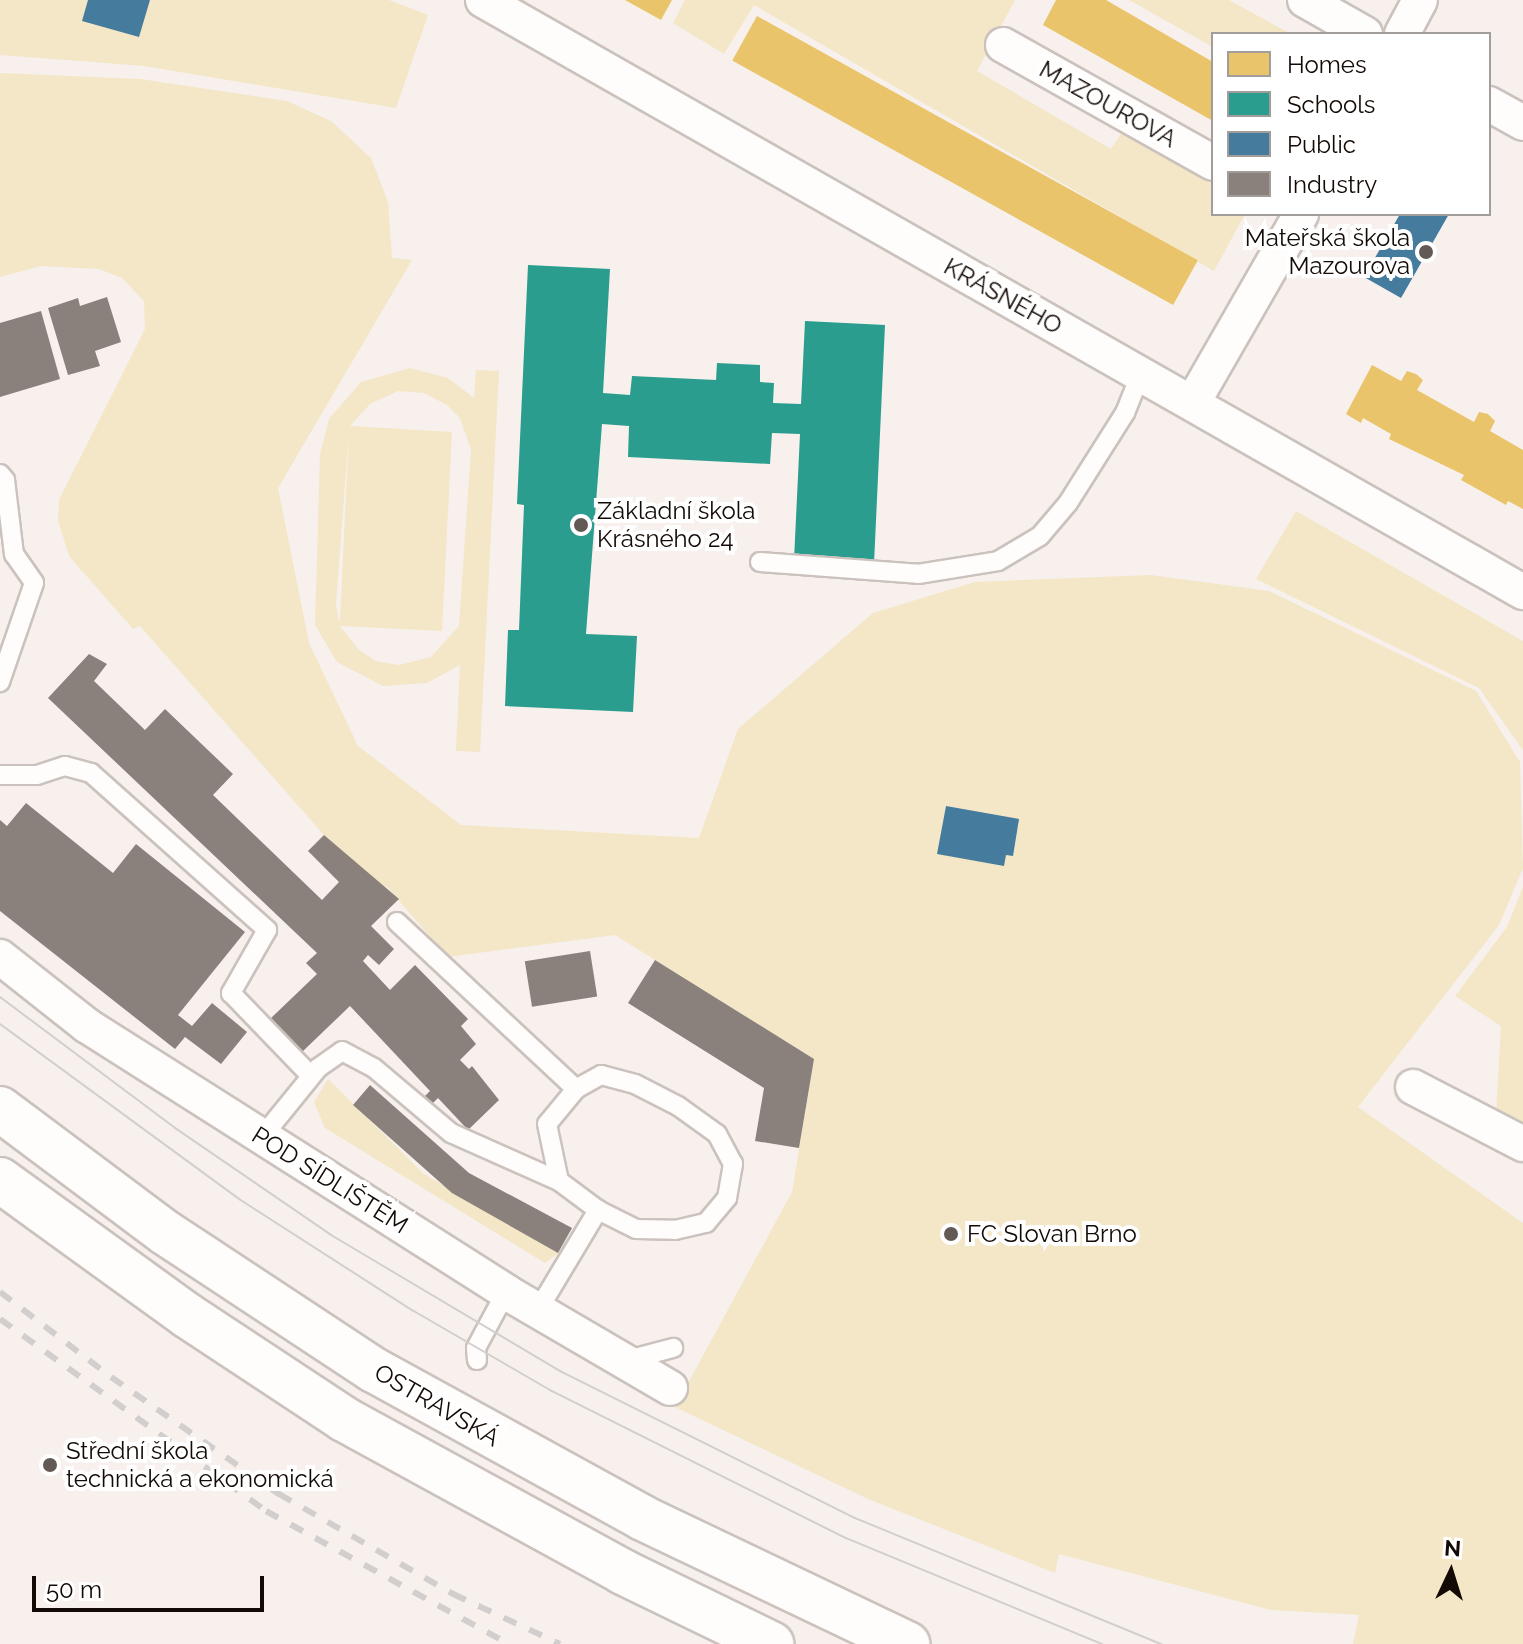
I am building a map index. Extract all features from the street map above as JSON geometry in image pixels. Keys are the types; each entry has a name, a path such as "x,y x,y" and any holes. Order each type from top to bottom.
{"highway":[{"name":"OSTRAVSKÁ","path":"0,1109 166,1233 374,1370 643,1518 907,1644"},
{"path":"0,1180 176,1308 344,1419 623,1572 771,1644"}],"street":[{"name":"KRÁSNÉHO","path":"483,0 1193,402 1522,593"},
{"path":"1305,0 1361,32"},
{"path":"1403,32 1420,0"},
{"name":"MAZOUROVA","path":"1003,45 1211,162"},
{"path":"1491,105 1523,123"},
{"path":"1193,402 1300,216"},
{"name":"POD SÍDLIŠTĚM","path":"0,957 86,1025 506,1292 670,1388"},
{"path":"1413,1087 1523,1144"}],"lane":[{"path":"760,562 918,574 998,561 1040,536 1068,503 1125,413 1141,373"},
{"path":"0,474 5,480 14,554 34,583 0,682"},
{"path":"0,775 37,775 65,766 91,773 267,930 231,993 311,1076"},
{"path":"397,922 576,1089"},
{"path":"262,1137 311,1076 342,1051 374,1068 451,1133 559,1181 598,1210 636,1229 675,1230 706,1223 727,1198 733,1164 717,1134 635,1084 601,1075 576,1089 547,1124 559,1181"},
{"path":"538,1310 598,1210"},
{"path":"477,1360 480,1338 506,1292"},
{"path":"624,1361 673,1348"}],"shaded area":[{"path":"0,0 389,0 428,15 396,108 144,66 0,55"},
{"path":"685,0 1015,0 977,71 1111,149 1124,129 1211,179 1211,216 1244,216 1214,271 754,5 724,54 673,23"},
{"path":"1129,0 1229,0 1287,32 1211,32 1211,46"},
{"path":"0,73 140,79 287,101 331,121 371,158 388,202 392,258 412,260 278,488 309,643 358,746 461,825 699,838 738,729 873,613 975,582 1151,575 1269,591 1476,691 1520,762 1523,868 1499,925 1358,1107 1523,1223 1523,1644 1353,1644 1359,1615 1271,1610 1059,1554 1055,1573 868,1499 675,1407 792,1192 814,1059 615,935 448,957 386,886 382,890 324,835 140,626 133,629 69,556 58,520 59,500 145,329 144,301 122,278 99,269 41,266 0,277"},
{"path":"410,368 448,378 474,398 476,370 499,371 480,752 456,751 460,665 427,683 383,686 337,662 315,625 320,454 329,419 361,382","holes":["398,391 424,393 447,405 460,418 471,449 459,626 431,657 399,665 376,661 359,650 340,626 442,631 452,432 350,426 370,404","349,431 340,620 339,620 336,604"]},
{"path":"1296,511 1523,641 1523,750 1479,688 1256,579"},
{"path":"1523,887 1523,1125 1496,1113 1501,1026 1455,996 1507,927"},
{"path":"328,1079 424,1174 558,1253 545,1263 325,1128 314,1102"}],"building: Homes":[{"path":"625,0 672,0 661,20"},
{"path":"1056,0 1106,0 1211,61 1211,120 1043,25"},
{"path":"757,16 1198,260 1173,305 732,61"},
{"path":"1372,365 1401,381 1407,371 1416,374 1423,380 1417,390 1474,422 1479,412 1488,414 1495,421 1490,431 1523,450 1523,509 1508,501 1506,505 1461,480 1464,475 1389,439 1391,434 1363,418 1361,423 1346,414"}],"building: Schools":[{"path":"528,265 610,269 603,393 630,395 632,376 716,380 717,363 760,365 760,382 774,383 773,403 801,404 805,321 885,325 874,564 794,560 800,434 772,433 770,464 628,457 629,426 602,424 586,634 637,636 633,712 505,706 508,630 519,630 524,505 517,504"}],"building: Public":[{"path":"88,0 150,0 139,37 82,21"},
{"path":"1399,216 1448,216 1401,298 1364,277"},
{"path":"946,806 1019,819 1013,856 1006,855 1004,866 937,854"}],"building: Industry":[{"path":"107,297 121,342 95,351 100,366 68,375 48,308 78,298 80,306"},
{"path":"41,311 60,379 0,397 0,323"},
{"path":"89,654 107,664 94,681 145,730 165,709 233,774 213,795 322,900 339,882 308,851 324,835 399,899 371,926 394,949 379,965 368,955 363,961 390,990 415,965 468,1019 461,1026 476,1044 460,1060 469,1069 472,1066 499,1100 468,1130 438,1098 430,1106 422,1099 430,1091 350,1006 302,1052 269,1020 317,974 306,963 317,953 48,698"},
{"path":"26,803 113,873 136,844 245,932 178,1015 192,1026 212,1003 247,1032 221,1064 185,1037 175,1049 0,911 0,820 7,826"},
{"path":"590,951 597,996 532,1007 525,961"},
{"path":"655,960 814,1059 799,1148 755,1141 764,1088 628,1003"},
{"path":"370,1085 469,1173 572,1228 558,1253 452,1193 353,1105"}],"tram line":[{"path":"0,997 175,1128 331,1235 562,1372 855,1518 1161,1644"},
{"path":"0,1024 239,1199 412,1310 550,1390 846,1538 1102,1644"}],"railway":[{"path":"0,1292 111,1377 279,1494 453,1594 560,1644"},
{"path":"0,1319 266,1511 509,1644"}],"place":[{"name":"Mateřská škola Mazourova","path":"1426,252"},
{"name":"Základní škola Krásného 24","path":"581,525"},
{"name":"FC Slovan Brno","path":"951,1234"},
{"name":"Střední škola technická a ekonomická","path":"50,1465"}]}
